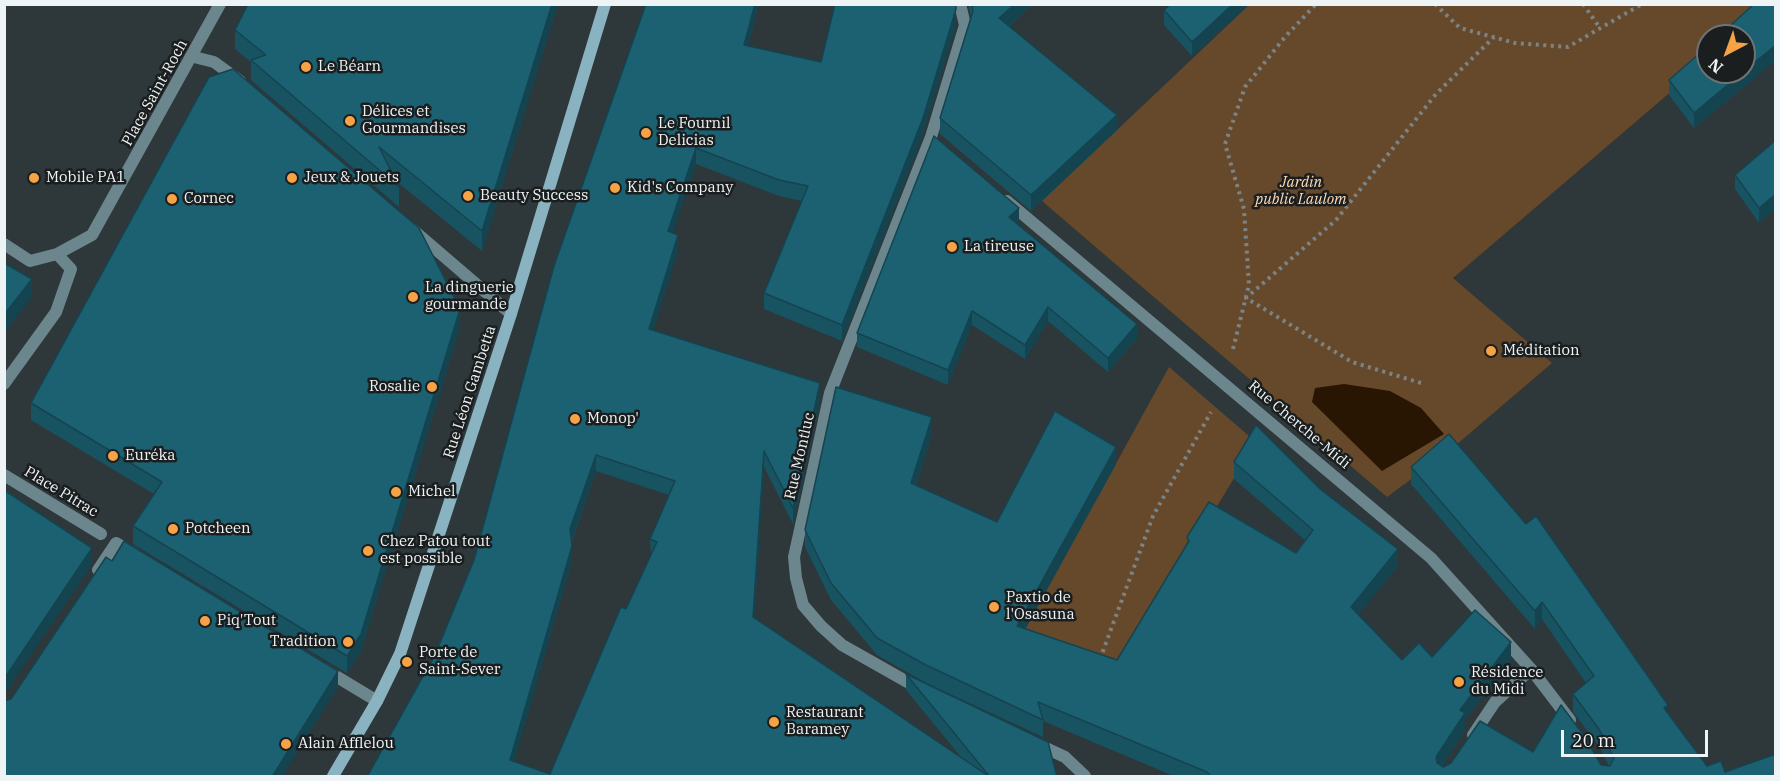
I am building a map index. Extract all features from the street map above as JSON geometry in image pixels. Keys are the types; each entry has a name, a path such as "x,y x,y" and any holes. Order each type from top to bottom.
{"street":[{"name":"Place Saint-Roch","path":"4,244 30,261 57,254 92,235 194,57 220,4"},
{"name":"Rue Léon Gambetta","path":"333,777 377,701 400,654 511,314 605,4"},
{"name":"Rue Montluc","path":"932,695 842,645 820,626 803,604 796,578 794,557 830,393 931,137 965,25 960,4"},
{"path":"194,57 214,62 255,93"},
{"path":"931,137 943,147"},
{"name":"Rue Cherche-Midi","path":"999,194 1224,381 1431,558 1531,669 1578,732"},
{"path":"400,218 511,314"},
{"path":"4,384 56,312 71,269 57,254"},
{"name":"Place Pitrac","path":"4,475 101,534"},
{"path":"91,581 116,543 146,561"},
{"path":"316,664 377,701"},
{"path":"1463,749 1495,702 1531,669"},
{"path":"1027,739 1065,757 1085,777"}],"path":[{"path":"1096,667 1153,516 1205,426 1224,381 1246,298 1249,285 1244,209 1225,144 1245,87 1285,37 1316,4"},
{"path":"1435,4 1460,28 1515,43 1568,47 1642,4"},
{"path":"1583,4 1600,28"},
{"path":"1246,298 1335,220 1436,94 1494,38"},
{"path":"1246,298 1352,362 1421,383"}],"green space":[{"name":"Jardin public Laulom","path":"1249,5 1770,5 1749,24 1696,24 1696,70 1453,278 1552,363 1449,451 1387,497 1042,201"},
{"path":"1169,367 1256,442 1188,554 1113,686 1017,644"}],"shaded area":[{"path":"1344,384 1390,391 1421,408 1444,434 1382,471 1312,402 1315,388"}],"building":[{"path":"248,4 552,4 482,231 379,147 399,187 251,60 266,55 235,30"},
{"path":"646,4 755,4 744,45 821,62 835,4 956,4 923,118 842,325 764,293 808,186 779,180 696,148 668,231 678,235 649,329 820,383 793,508 764,451 753,617 990,777 367,777 435,655 474,560 554,266","holes":["596,455 675,481 650,539 657,542 626,609 621,607 550,774 510,760 572,546 570,529"]},
{"path":"972,4 1015,4 999,18 1117,115 1031,195 940,118 973,11"},
{"path":"1171,4 1233,4 1192,42 1164,10"},
{"path":"1754,4 1776,4 1776,45 1756,61 1756,24 1732,24"},
{"path":"1696,56 1696,84 1729,84 1694,113 1669,80"},
{"path":"233,69 419,228 460,309 361,634 347,656 133,526 162,482 31,403 209,77"},
{"path":"934,136 1019,208 1009,217 1137,324 1108,358 1048,307 1025,345 972,311 948,370 857,333"},
{"path":"1776,140 1776,194 1759,208 1735,175"},
{"path":"4,263 32,279 4,315"},
{"path":"836,387 932,417 911,483 997,522 1055,411 1116,447 1017,626 1117,660 1189,541 1187,537 1209,502 1296,553 1313,530 1234,462 1256,425 1320,489 1398,549 1351,607 1402,660 1419,643 1432,657 1475,610 1511,642 1460,710 1465,713 1436,757 1437,763 1443,767 1451,763 1480,721 1533,752 1561,705 1585,737 1601,765 1610,766 1614,758 1599,729 1573,694 1594,676 1542,602 1535,611 1411,467 1449,434 1526,524 1536,516 1668,705 1664,708 1707,766 1721,761 1725,772 1776,754 1776,777 1212,777 1207,772 1038,702 1043,720 926,665 877,638 831,583 805,530"},
{"path":"4,490 92,548 4,679"},
{"path":"124,541 338,671 272,777 4,777 4,701 11,699 106,557 112,561"},
{"path":"906,674 1048,742 1057,777 990,777"}],"place":[{"name":"Le Béarn","path":"306,67"},
{"name":"Délices et Gourmandises","path":"350,121"},
{"name":"Le Fournil Delicias","path":"646,133"},
{"name":"Mobile PA1","path":"34,178"},
{"name":"Jeux & Jouets","path":"292,178"},
{"name":"Kid's Company","path":"615,188"},
{"name":"Beauty Success","path":"468,196"},
{"name":"Cornec","path":"172,199"},
{"name":"La tireuse","path":"952,247"},
{"name":"La dinguerie gourmande","path":"413,297"},
{"name":"Méditation","path":"1491,351"},
{"name":"Rosalie","path":"432,387"},
{"name":"Monop'","path":"575,419"},
{"name":"Euréka","path":"113,456"},
{"name":"Michel","path":"396,492"},
{"name":"Potcheen","path":"173,529"},
{"name":"Chez Patou tout est possible","path":"368,551"},
{"name":"Paxtio de l'Osasuna","path":"994,607"},
{"name":"Piq'Tout","path":"205,621"},
{"name":"Tradition","path":"348,642"},
{"name":"Porte de Saint-Sever","path":"407,662"},
{"name":"Résidence du Midi","path":"1459,682"},
{"name":"Restaurant Baramey","path":"774,722"},
{"name":"Alain Afflelou","path":"286,744"}]}
